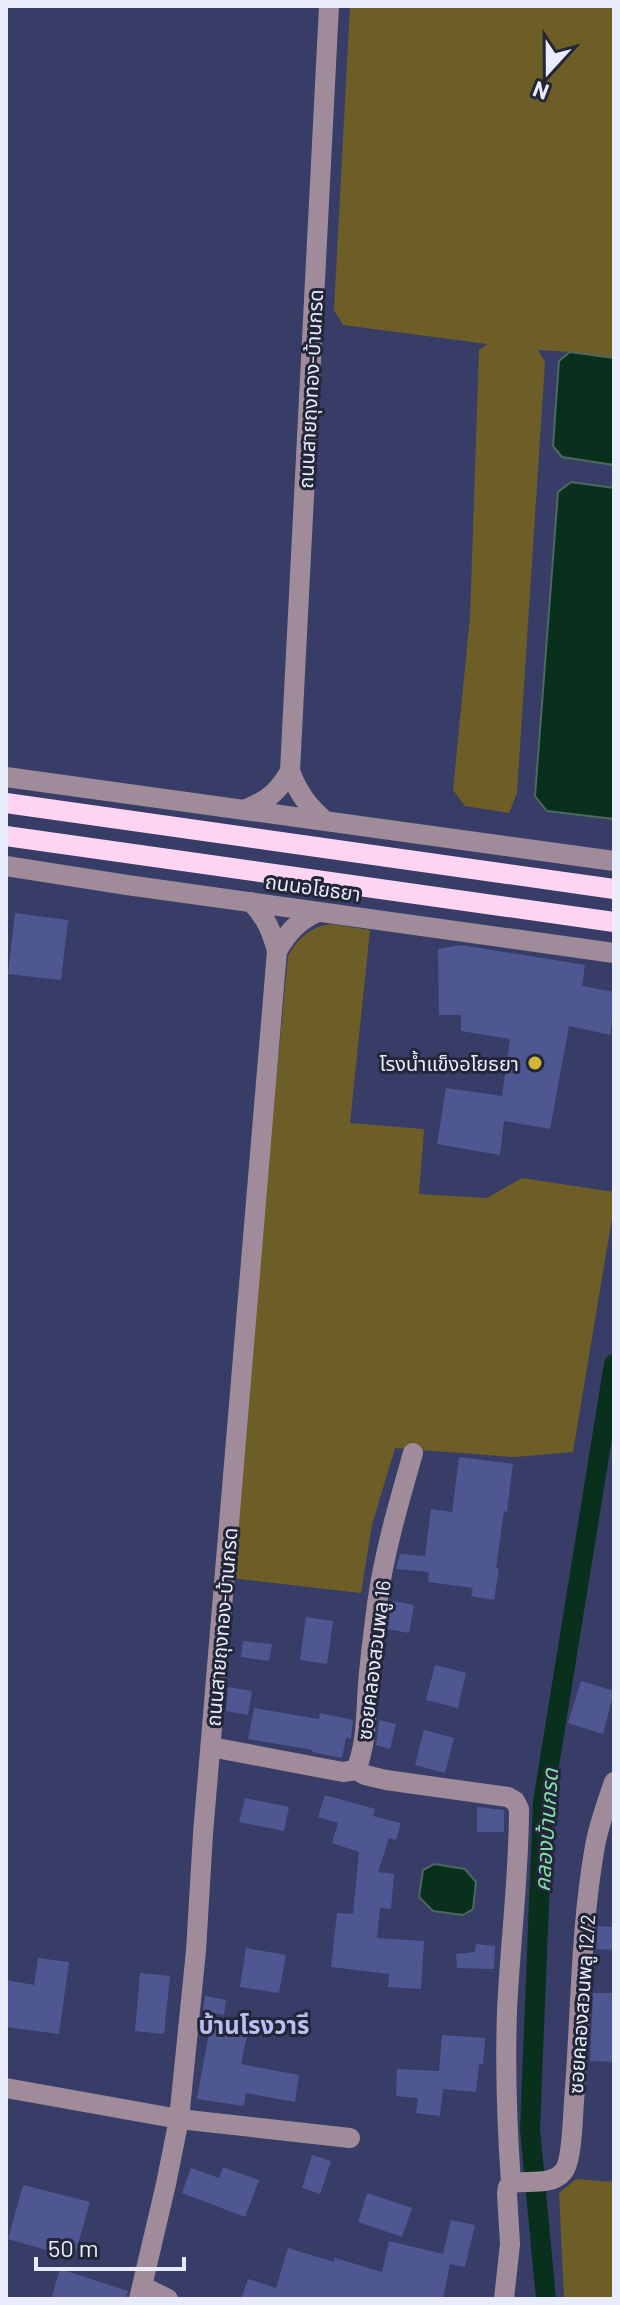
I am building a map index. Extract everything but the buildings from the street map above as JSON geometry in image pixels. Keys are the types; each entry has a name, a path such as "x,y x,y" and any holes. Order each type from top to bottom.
{"main road":[{"name":"ถนนอโยธยา","path":"6,803 614,889"},
{"name":"ถนนอโยธยา","path":"6,836 614,922"}],"street":[{"name":"ถนนสายถุงทอง-บ้านกรด","path":"325,821 309,808 298,792 290,771 329,6"},
{"path":"245,810 263,802 280,789 290,771"},
{"path":"6,777 614,861"},
{"name":"ถนนอโยธยา","path":"6,866 614,953"},
{"name":"ถนนสายถุงทอง-บ้านกรด","path":"140,2293 179,2119 196,1951 277,951 263,915 251,902"},
{"path":"277,951 299,921 317,912"},
{"name":"ซอยคลองสวนพลู 16","path":"356,1770 364,1736 378,1599 413,1453"},
{"path":"211,1747 343,1772 356,1770 386,1780 508,1797 515,1801 519,1809 507,2010 507,2125 516,2182 508,2187 507,2194 510,2244 504,2299"},
{"name":"ซอยคลองสวนพลู 12/2","path":"516,2182 554,2180 563,2173 568,2160 583,1940 590,1882 595,1844 614,1782"},
{"path":"6,2088 179,2119 350,2138"},
{"path":"140,2293 168,2299"}],"shaded area":[{"path":"350,6 614,6 614,358 538,350 545,362 517,793 509,813 465,806 453,790 470,617 479,350 487,344 343,325 334,310"},
{"path":"570,352 614,358 614,465 562,457 553,446 559,361"},
{"path":"571,482 614,488 614,819 547,811 535,796 558,492"},
{"path":"332,924 370,930 350,1123 424,1129 419,1194 487,1198 522,1178 614,1192 573,1452 515,1457 395,1448 372,1525 361,1593 231,1578 288,956 306,934"},
{"path":"434,1864 465,1869 476,1882 473,1909 463,1915 433,1911 419,1897 423,1870"},
{"path":"576,2179 614,2182 614,2299 564,2299 559,2193"}],"waterway":[{"name":"คลองบ้านกรด","path":"546,2299 530,2129 543,1802 614,1364"}],"place":[{"name":"โรงน้ำแข็งอโยธยา","path":"535,1063"}],"district":[{"name":"บ้านโรงวารี","path":"254,2024"}]}
